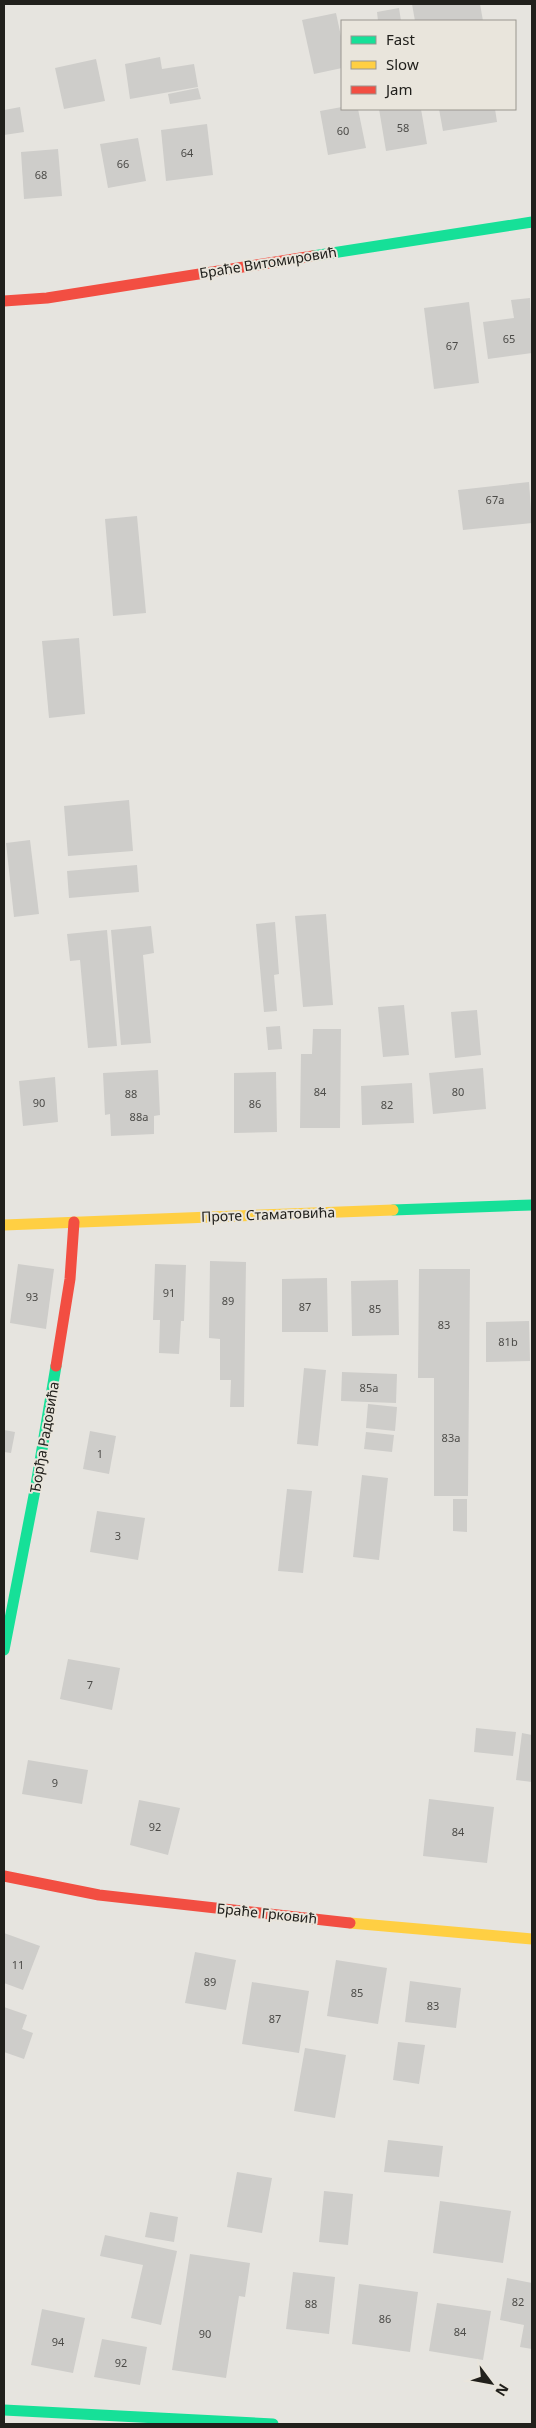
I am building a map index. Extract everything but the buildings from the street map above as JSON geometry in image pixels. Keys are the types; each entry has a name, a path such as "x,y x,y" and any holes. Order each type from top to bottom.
{"street":[{"name":"Браће Витомировић","path":"4,301 48,298 532,222"},
{"name":"Проте Стаматовића","path":"4,1225 532,1205"},
{"name":"Ђорђа Радовића","path":"4,1650 36,1485 66,1309 74,1222"},
{"name":"Браће Грковић","path":"4,1876 99,1895 404,1929 532,1939"},
{"path":"4,2410 273,2424"}],"traffic: fast":[{"path":"313,256 532,222"},
{"path":"393,1210 532,1205"},
{"path":"4,1650 36,1485 56,1366"},
{"path":"4,2410 273,2424"}],"traffic: slow":[{"path":"4,1225 393,1210"},
{"path":"350,1923 532,1939"}],"traffic: jam":[{"path":"4,301 47,298 313,256"},
{"path":"56,1366 70,1279 74,1222"},
{"path":"4,1876 99,1895 350,1923"}]}
